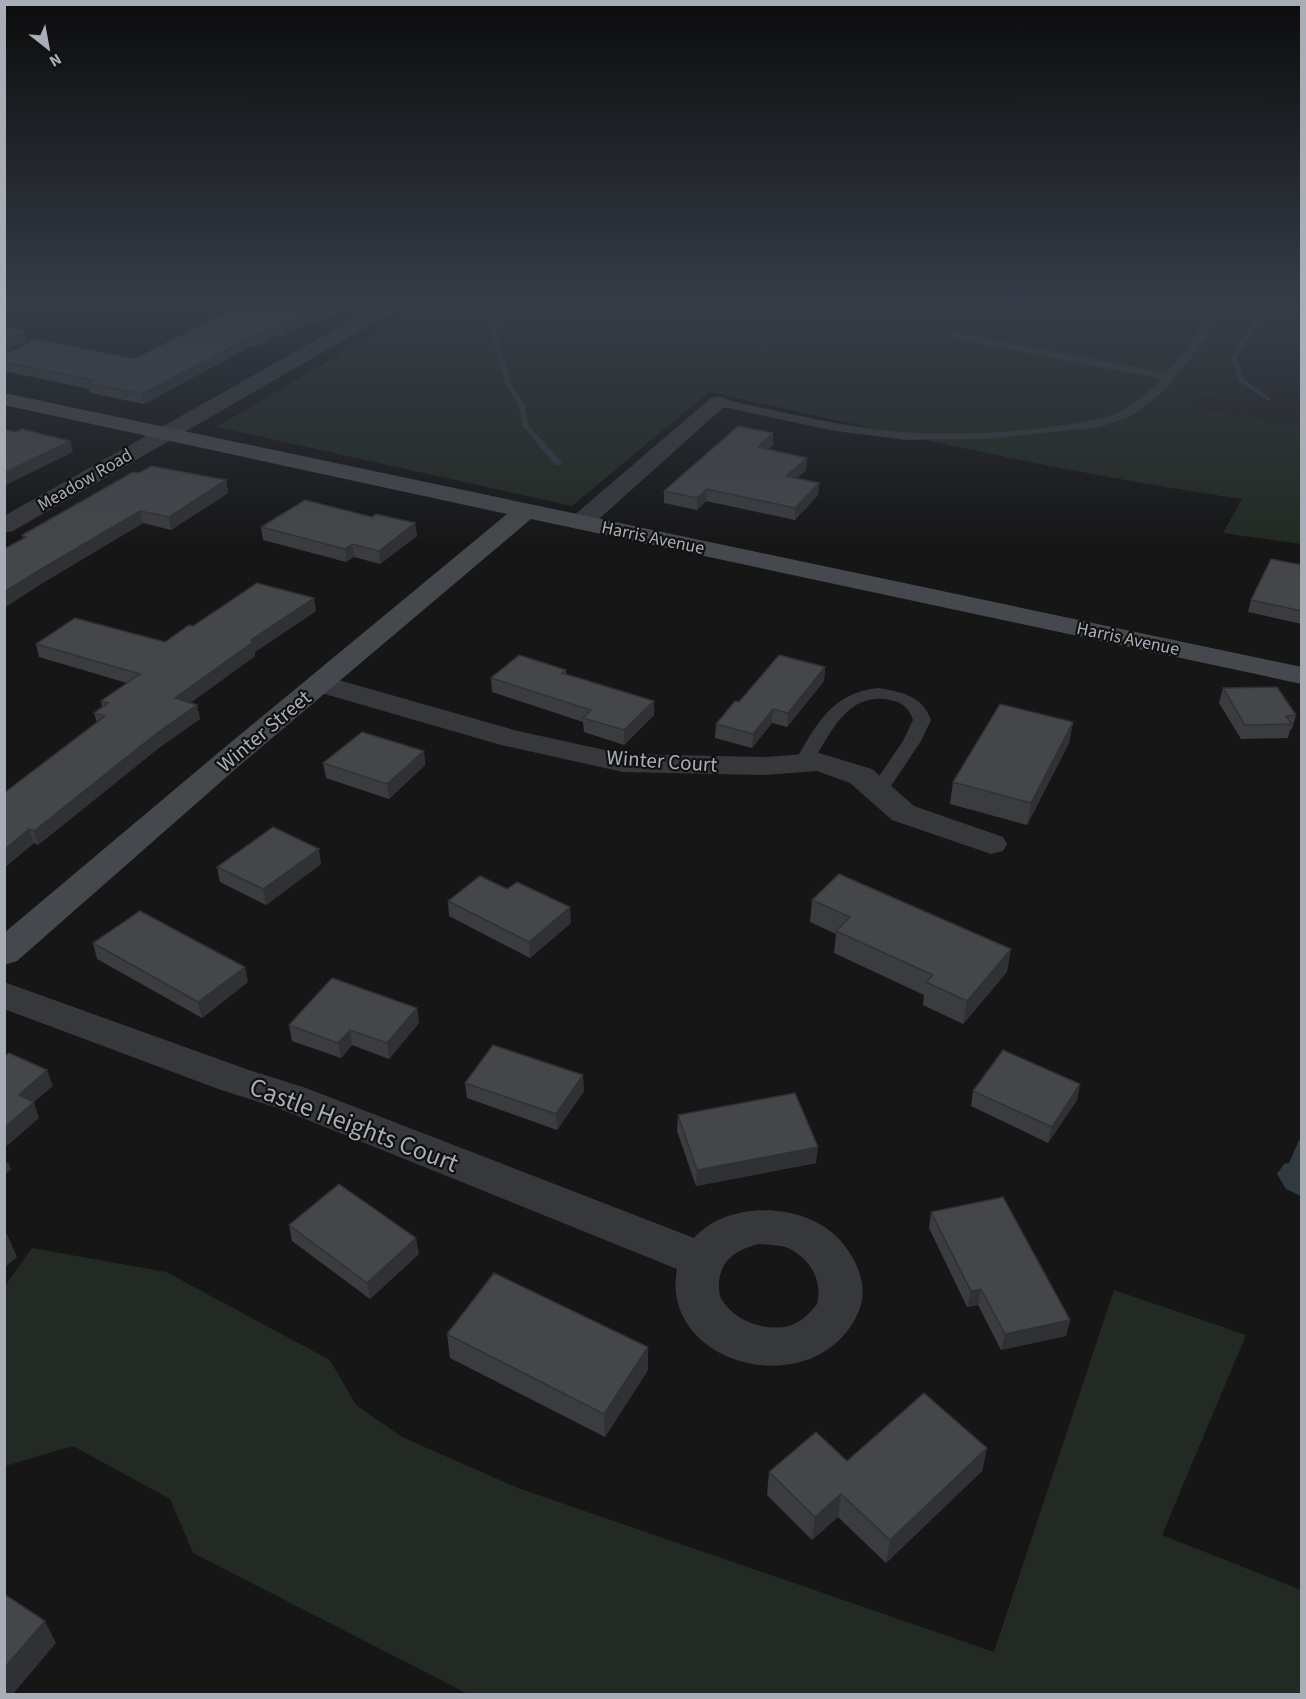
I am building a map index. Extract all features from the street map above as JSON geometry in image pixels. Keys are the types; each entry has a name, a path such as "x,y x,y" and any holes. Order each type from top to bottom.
{"main road":[{"name":"Harris Avenue","path":"4,399 1302,676"},
{"name":"Winter Street","path":"4,953 229,759 525,511"}],"street":[{"name":"Meadow Road","path":"4,526 251,385"},
{"path":"581,522 718,402"},
{"name":"Winter Court","path":"321,684 512,739 623,763 764,766 819,762 861,776 903,813 991,844"},
{"name":"Castle Heights Court","path":"4,995 235,1080 292,1098 702,1260"}],"lane":[{"path":"718,402 873,433 908,436 982,436 1049,430 1116,419 1127,414 1160,385"},
{"path":"803,763 829,717 847,702 866,693 884,692 906,699 919,709 922,720 912,741 878,791"}],"shaded area":[{"path":"287,385 1242,385 1254,403 1199,396 1191,407 1301,426 1301,544 1223,533 1242,499 1041,464 709,392 572,506 217,427"},
{"path":"1207,385 1301,385 1301,426 1191,407"},
{"path":"1301,1136 1301,1196 1286,1189 1277,1174 1284,1164 1289,1163"},
{"path":"32,1248 166,1272 330,1360 356,1405 402,1437 518,1488 994,1652 1114,1290 1246,1335 1162,1535 1301,1590 1301,1694 468,1694 193,1553 170,1499 73,1446 5,1466 5,1286"}],"building":[{"path":"99,385 159,385 142,394"},
{"path":"738,426 773,433 758,447 807,458 786,476 819,483 795,508 707,489 697,498 664,491"},
{"path":"4,429 15,432 22,429 70,441 4,473"},
{"path":"151,466 226,480 169,517 140,511 4,592 4,549 26,537 22,535 133,472 139,473"},
{"path":"305,500 372,517 376,514 415,523 379,551 352,544 345,549 261,527"},
{"path":"1271,559 1302,565 1300,570 1302,570 1302,611 1251,600"},
{"path":"257,583 314,598 251,640 253,642 175,698 197,705 157,733 34,831 29,829 4,850 4,793 105,716 94,713 108,703 101,701 140,674 36,644 75,618 165,642"},
{"path":"519,655 566,670 562,673 654,701 624,730 583,718 591,710 491,678"},
{"path":"779,655 825,667 788,713 773,709 753,734 716,724 735,701 739,702"},
{"path":"1277,687 1296,715 1286,716 1292,724 1245,725 1223,688"},
{"path":"1000,704 1073,722 1031,803 953,782"},
{"path":"362,732 424,751 387,784 323,763"},
{"path":"273,827 319,849 263,889 217,867"},
{"path":"839,874 1011,949 967,1001 926,982 933,975 836,931 850,917 812,900"},
{"path":"480,876 507,889 517,882 570,907 529,942 448,901"},
{"path":"140,911 245,967 198,1002 93,943"},
{"path":"332,978 417,1008 387,1043 350,1030 338,1043 289,1025"},
{"path":"493,1045 583,1075 556,1114 465,1083"},
{"path":"1003,1050 1080,1084 1052,1127 973,1091"},
{"path":"9,1053 47,1070 19,1095 34,1102 4,1128 4,1057"},
{"path":"795,1093 818,1147 697,1170 678,1115"},
{"path":"339,1184 416,1238 367,1283 289,1225"},
{"path":"1003,1197 1070,1320 1005,1334 981,1289 971,1291 931,1212"},
{"path":"494,1273 648,1347 604,1414 447,1334"},
{"path":"924,1393 987,1448 890,1540 841,1494 815,1517 769,1472 816,1432 847,1461"},
{"path":"4,1594 45,1621 4,1668"}],"waterway":[{"path":"509,385 521,404 526,426 558,463"},
{"path":"1249,385 1268,399"}]}
